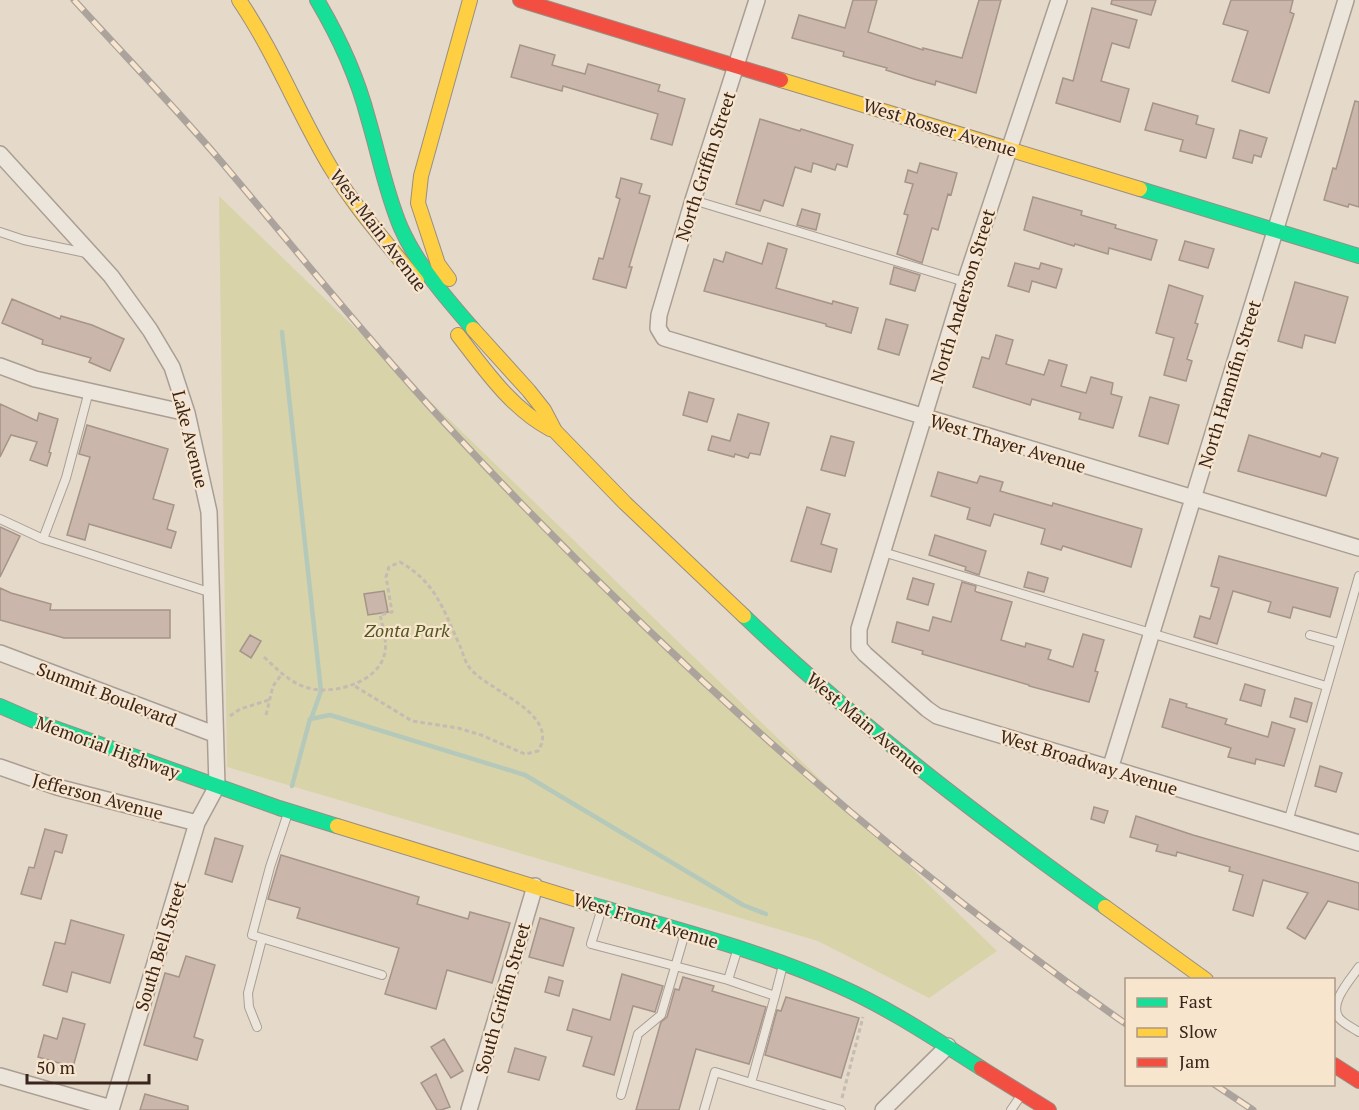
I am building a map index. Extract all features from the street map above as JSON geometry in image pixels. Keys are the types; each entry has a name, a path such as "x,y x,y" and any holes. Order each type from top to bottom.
{"main road":[{"name":"West Main Avenue","path":"239,0 277,62 322,152 343,187 494,381 520,408 555,431 625,503 788,658 873,731 1049,867 1203,978"},
{"name":"West Main Avenue","path":"317,0 340,41 357,83 388,194 407,240 443,296 543,408 555,431"},
{"path":"470,0 421,176 418,203 438,264 495,343 515,375"},
{"name":"West Rosser Avenue","path":"520,0 1359,256"},
{"name":"Memorial Highway","path":"0,706 217,786"},
{"name":"West Front Avenue","path":"217,786 289,811 784,963 871,1000 1049,1110"},
{"path":"1335,1066 1359,1081"}],"street":[{"name":"North Griffin Street","path":"659,333 657,328 659,315 757,0"},
{"name":"North Anderson Street","path":"859,629 965,282 1059,0"},
{"name":"North Hannifin Street","path":"1110,769 1346,0"},
{"name":"Lake Avenue","path":"0,154 111,276 150,330 172,367 187,413 209,512 217,786"},
{"name":"West Thayer Avenue","path":"659,333 664,338 680,344 1359,548"},
{"path":"0,366 35,379 187,413"},
{"name":"West Broadway Avenue","path":"859,629 859,647 865,654 937,716 1359,843"},
{"name":"Summit Boulevard","path":"0,653 214,734"},
{"name":"Jefferson Avenue","path":"0,766 57,788 197,823"},
{"name":"South Bell Street","path":"111,1109 197,823 217,786"},
{"name":"South Griffin Street","path":"469,1110 535,886"},
{"path":"883,1110 948,1046"},
{"path":"0,1076 111,1109"}],"lane":[{"path":"693,200 965,282"},
{"path":"0,232 24,240 91,254"},
{"path":"44,539 66,477 89,391"},
{"path":"0,519 44,539 212,593"},
{"path":"883,552 1326,686"},
{"path":"1288,822 1359,576"},
{"path":"1310,635 1339,643"},
{"path":"289,811 270,867 252,935 382,975"},
{"path":"602,907 591,944 728,980 775,996"},
{"path":"621,1095 638,1034 661,1015 686,932"},
{"path":"257,1027 249,1007 248,993 262,939"},
{"path":"728,980 738,948"},
{"path":"751,1083 784,963"},
{"path":"1359,967 1339,998 1336,1008 1340,1018 1359,1032"},
{"path":"704,1110 715,1072 841,1107"},
{"path":"1011,1110 1023,1093"}],"path":[{"path":"264,657 282,674 307,688 330,691 353,685 378,669 385,656 385,634 380,615 392,612 386,577 389,567 400,562 416,571 436,594 469,668 531,714 542,727 543,743 538,751 525,754 458,728 412,721 353,685"},
{"path":"266,715 273,686 282,674"},
{"path":"230,724 230,716 240,709 269,700"},
{"path":"841,1107 862,1018 871,1000"}],"green space":[{"name":"Zonta Park","path":"219,196 997,951 929,998 818,941 227,767"}],"building":[{"path":"853,0 877,0 868,32 923,50 923,48 962,58 979,0 1001,0 976,93 936,81 935,85 914,79 886,70 887,68 843,56 844,52 792,38 799,15 845,28"},
{"path":"1112,0 1156,0 1151,15 1111,4"},
{"path":"1231,0 1293,0 1290,12 1294,14 1269,93 1232,81 1248,31 1223,24"},
{"path":"1092,8 1137,20 1129,48 1112,43 1101,81 1129,89 1120,122 1056,103 1063,78 1073,81"},
{"path":"520,45 555,55 552,65 585,74 588,64 660,85 658,91 685,99 672,145 651,139 658,114 563,86 562,91 511,77"},
{"path":"1355,101 1359,102 1359,207 1349,204 1348,207 1324,200 1333,168 1336,169"},
{"path":"1153,103 1198,116 1196,124 1214,129 1206,158 1180,151 1183,140 1145,130"},
{"path":"760,119 853,145 847,167 837,164 835,170 813,163 811,172 795,167 783,206 764,200 760,211 736,204"},
{"path":"1240,130 1267,138 1261,157 1254,155 1252,163 1233,158"},
{"path":"920,163 957,173 951,195 948,194 938,230 932,228 922,263 897,254 908,215 904,214 913,184 905,182 908,170 917,173"},
{"path":"621,178 642,184 639,193 650,196 629,267 632,267 626,288 593,279 599,258 603,259 620,199 616,197"},
{"path":"1033,197 1082,211 1081,215 1157,240 1151,260 1109,248 1108,254 1075,244 1074,246 1024,230"},
{"path":"802,209 820,214 816,230 797,225"},
{"path":"1185,241 1214,249 1208,268 1179,260"},
{"path":"768,243 787,249 776,288 832,304 833,301 858,308 851,333 704,291 714,259 723,262 726,252 762,264"},
{"path":"1015,263 1039,269 1041,263 1062,269 1056,288 1032,281 1029,292 1008,286"},
{"path":"894,267 920,275 915,291 890,284"},
{"path":"1295,282 1348,297 1335,343 1305,335 1302,348 1278,341"},
{"path":"1169,285 1203,296 1195,323 1198,324 1187,359 1192,361 1186,381 1164,375 1174,338 1156,333"},
{"path":"12,299 60,319 61,316 92,325 124,339 110,371 89,362 91,358 42,344 43,340 2,323"},
{"path":"886,319 908,325 899,355 878,349"},
{"path":"996,335 1013,340 1006,364 1044,375 1049,360 1067,365 1061,386 1086,393 1091,377 1113,383 1111,394 1122,397 1113,428 1079,419 1081,413 1032,399 1030,405 973,387 982,357 989,359"},
{"path":"689,392 714,399 707,422 683,415"},
{"path":"1150,397 1179,405 1168,444 1139,436"},
{"path":"0,404 37,421 39,413 58,419 47,466 30,460 37,442 11,435 0,457"},
{"path":"738,414 769,423 760,455 750,453 748,458 735,454 734,457 708,450 712,436 730,441"},
{"path":"87,425 168,449 153,499 174,505 167,529 176,532 171,548 89,524 85,540 67,535 90,457 79,454"},
{"path":"1249,435 1320,457 1322,453 1338,458 1326,496 1238,471"},
{"path":"831,436 854,442 845,476 821,470"},
{"path":"938,472 977,483 980,476 1003,482 1000,491 1052,506 1053,503 1142,529 1131,567 1063,546 1061,550 1041,544 1045,529 994,514 990,526 967,519 970,508 931,496"},
{"path":"807,507 830,514 821,544 837,549 831,572 791,561"},
{"path":"0,527 20,536 0,577"},
{"path":"935,535 986,551 979,575 965,570 966,567 929,555"},
{"path":"1219,556 1338,588 1330,617 1293,607 1290,618 1268,612 1271,602 1233,591 1217,644 1194,637 1200,616 1210,619 1219,588 1211,586"},
{"path":"1028,572 1048,578 1044,592 1024,587"},
{"path":"913,578 934,584 928,605 907,599"},
{"path":"962,582 976,586 975,591 977,592 1012,602 1001,640 1025,647 1026,643 1051,650 1048,659 1073,667 1083,634 1104,640 1089,702 922,654 923,651 892,642 897,622 929,631 933,617 951,622"},
{"path":"0,588 51,604 50,610 170,610 170,638 64,638 0,620"},
{"path":"384,591 388,612 368,615 364,594"},
{"path":"250,635 261,641 251,658 240,651"},
{"path":"1245,684 1265,690 1261,706 1240,700"},
{"path":"1295,698 1312,703 1307,722 1290,717"},
{"path":"1170,699 1187,704 1186,707 1227,719 1225,724 1268,737 1272,722 1295,729 1284,766 1256,759 1255,764 1228,757 1231,748 1162,727"},
{"path":"1320,766 1342,773 1336,792 1315,786"},
{"path":"1094,807 1108,811 1104,823 1091,819"},
{"path":"1136,816 1359,883 1359,910 1328,901 1305,939 1287,928 1308,893 1263,880 1253,916 1233,910 1243,875 1229,871 1230,867 1177,852 1176,856 1156,851 1158,845 1130,837"},
{"path":"45,829 67,835 62,853 55,851 41,899 21,894 29,867 34,868"},
{"path":"215,838 243,846 232,882 205,874"},
{"path":"281,855 419,897 417,904 468,919 470,912 510,923 492,983 447,970 436,1009 385,994 399,948 297,918 300,908 268,899"},
{"path":"540,918 574,928 563,966 529,957"},
{"path":"71,920 124,935 110,983 72,972 67,992 43,985 55,942 65,944"},
{"path":"186,956 215,965 194,1037 203,1040 197,1060 144,1045 165,973 179,977"},
{"path":"622,974 663,986 655,1012 633,1006 614,1075 583,1066 592,1037 567,1030 573,1009 610,1020"},
{"path":"549,977 563,981 559,996 545,992"},
{"path":"683,977 714,986 712,991 766,1007 749,1064 696,1049 679,1110 636,1110 661,1022 667,1017 675,989 679,990"},
{"path":"786,997 859,1018 841,1078 765,1055 777,1010 781,1011"},
{"path":"63,1018 85,1024 73,1067 38,1057 44,1035 57,1039"},
{"path":"444,1039 463,1071 451,1078 431,1047"},
{"path":"515,1048 546,1057 539,1080 508,1072"},
{"path":"436,1074 450,1107 441,1110 437,1110 421,1083"},
{"path":"145,1094 188,1106 188,1110 140,1110"}],"waterway":[{"path":"282,332 321,691 311,719"},
{"path":"292,786 310,719 330,715 525,775 743,905 766,914"}],"railway":[{"path":"74,0 201,139 424,400 532,515 611,594 775,747 860,820 1035,959 1125,1023"},
{"path":"1217,1086 1253,1110"}],"traffic: fast":[{"path":"317,0 353,72 401,228 424,268 473,329"},
{"path":"1140,189 1359,256"},
{"path":"744,616 786,656 919,768 1011,839 1105,907"},
{"path":"0,706 32,720 279,808 337,826"},
{"path":"584,902 745,950 808,973 876,1004 981,1068"}],"traffic: slow":[{"path":"239,0 264,41 331,168 362,212 417,281"},
{"path":"449,279 438,264 418,203 421,176 470,0"},
{"path":"781,80 1140,189"},
{"path":"473,329 529,391 544,410 555,431 625,503 744,616"},
{"path":"458,335 511,399 550,429"},
{"path":"337,826 584,902"},
{"path":"1105,907 1203,978"}],"traffic: jam":[{"path":"520,0 781,80"},
{"path":"1335,1066 1359,1081"},
{"path":"981,1068 1049,1110"}]}
